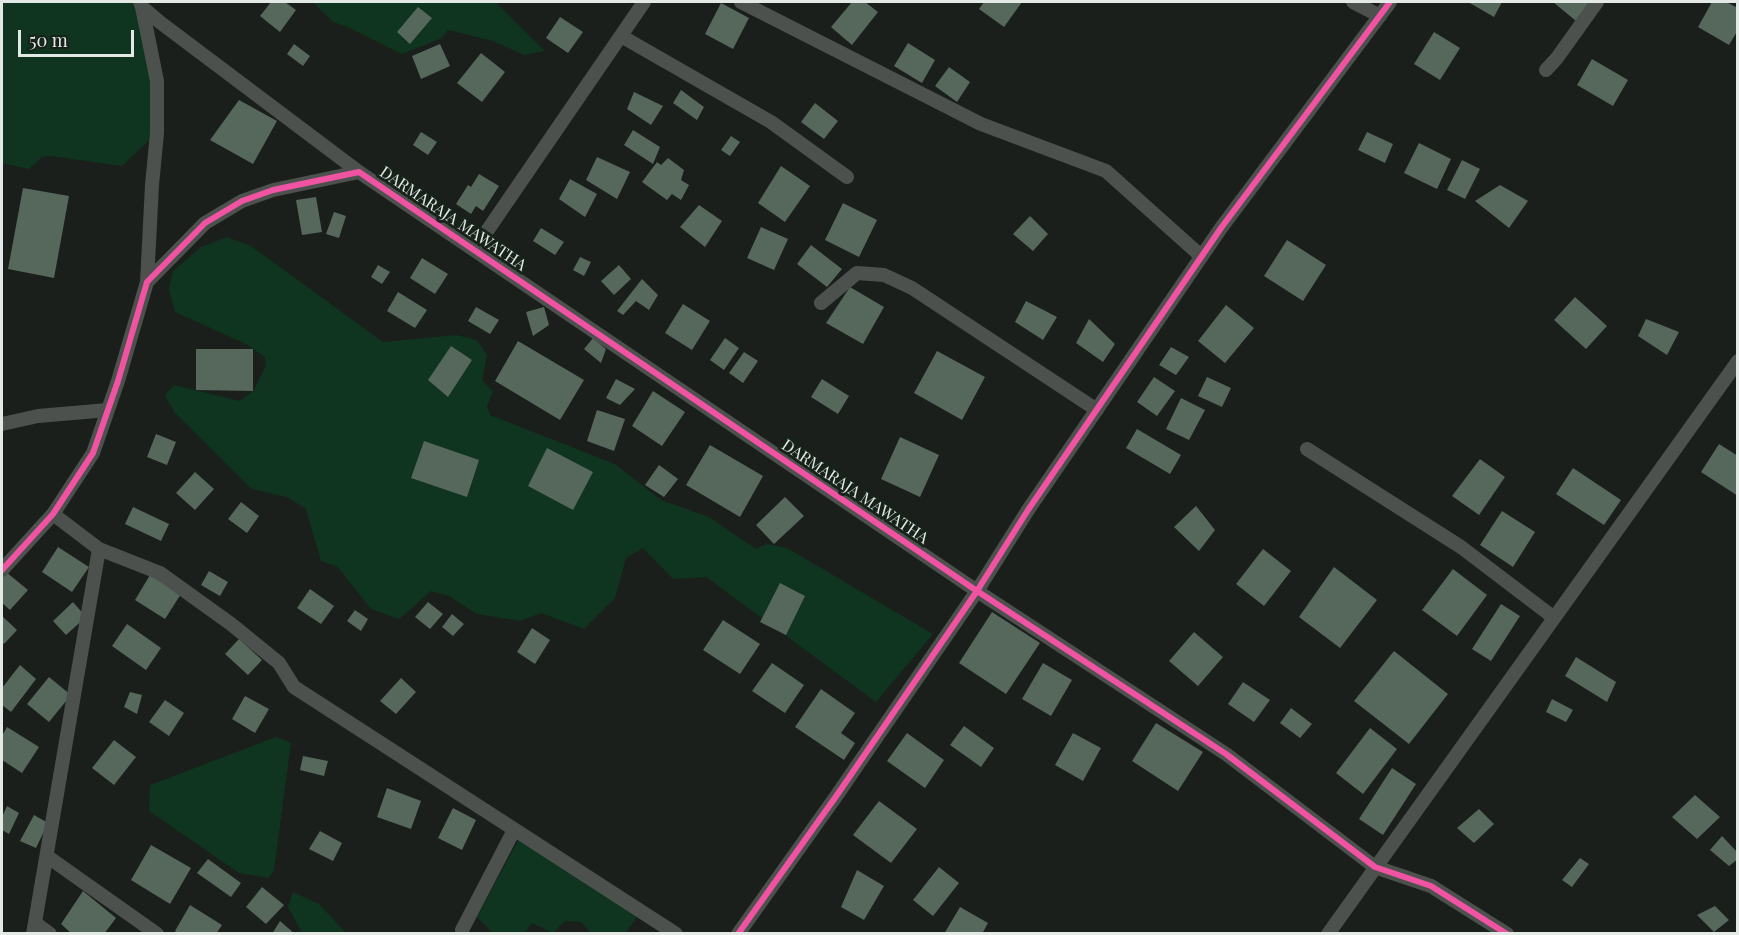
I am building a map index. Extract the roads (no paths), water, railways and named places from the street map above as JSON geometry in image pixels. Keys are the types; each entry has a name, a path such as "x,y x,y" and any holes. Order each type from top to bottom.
{"street":[{"path":"474,250 644,2"},
{"path":"741,2 981,124 1106,171 1201,256"},
{"path":"1353,2 1380,16"},
{"path":"738,933 837,795 977,591 1028,510 1201,256 1390,2"},
{"path":"1546,70 1597,2"},
{"path":"141,4 280,114 359,172"},
{"path":"141,4 157,81 157,134 147,282"},
{"path":"621,36 771,122 847,177"},
{"name":"DARMARAJA MAWATHA","path":"2,570 53,514 93,453 147,282 205,223 242,201 273,190 359,172 977,591 1226,754 1375,867 1431,886 1507,933"},
{"path":"821,303 857,273 884,275 912,288 1097,410"},
{"path":"1328,933 1737,361"},
{"path":"2,424 38,416 108,410"},
{"path":"1307,449 1461,547 1553,617"},
{"path":"53,514 99,549 160,573 231,624 279,663 294,687 676,933"},
{"path":"50,933 34,928 99,549"},
{"path":"462,930 514,830"},
{"path":"48,857 157,933"}]}
